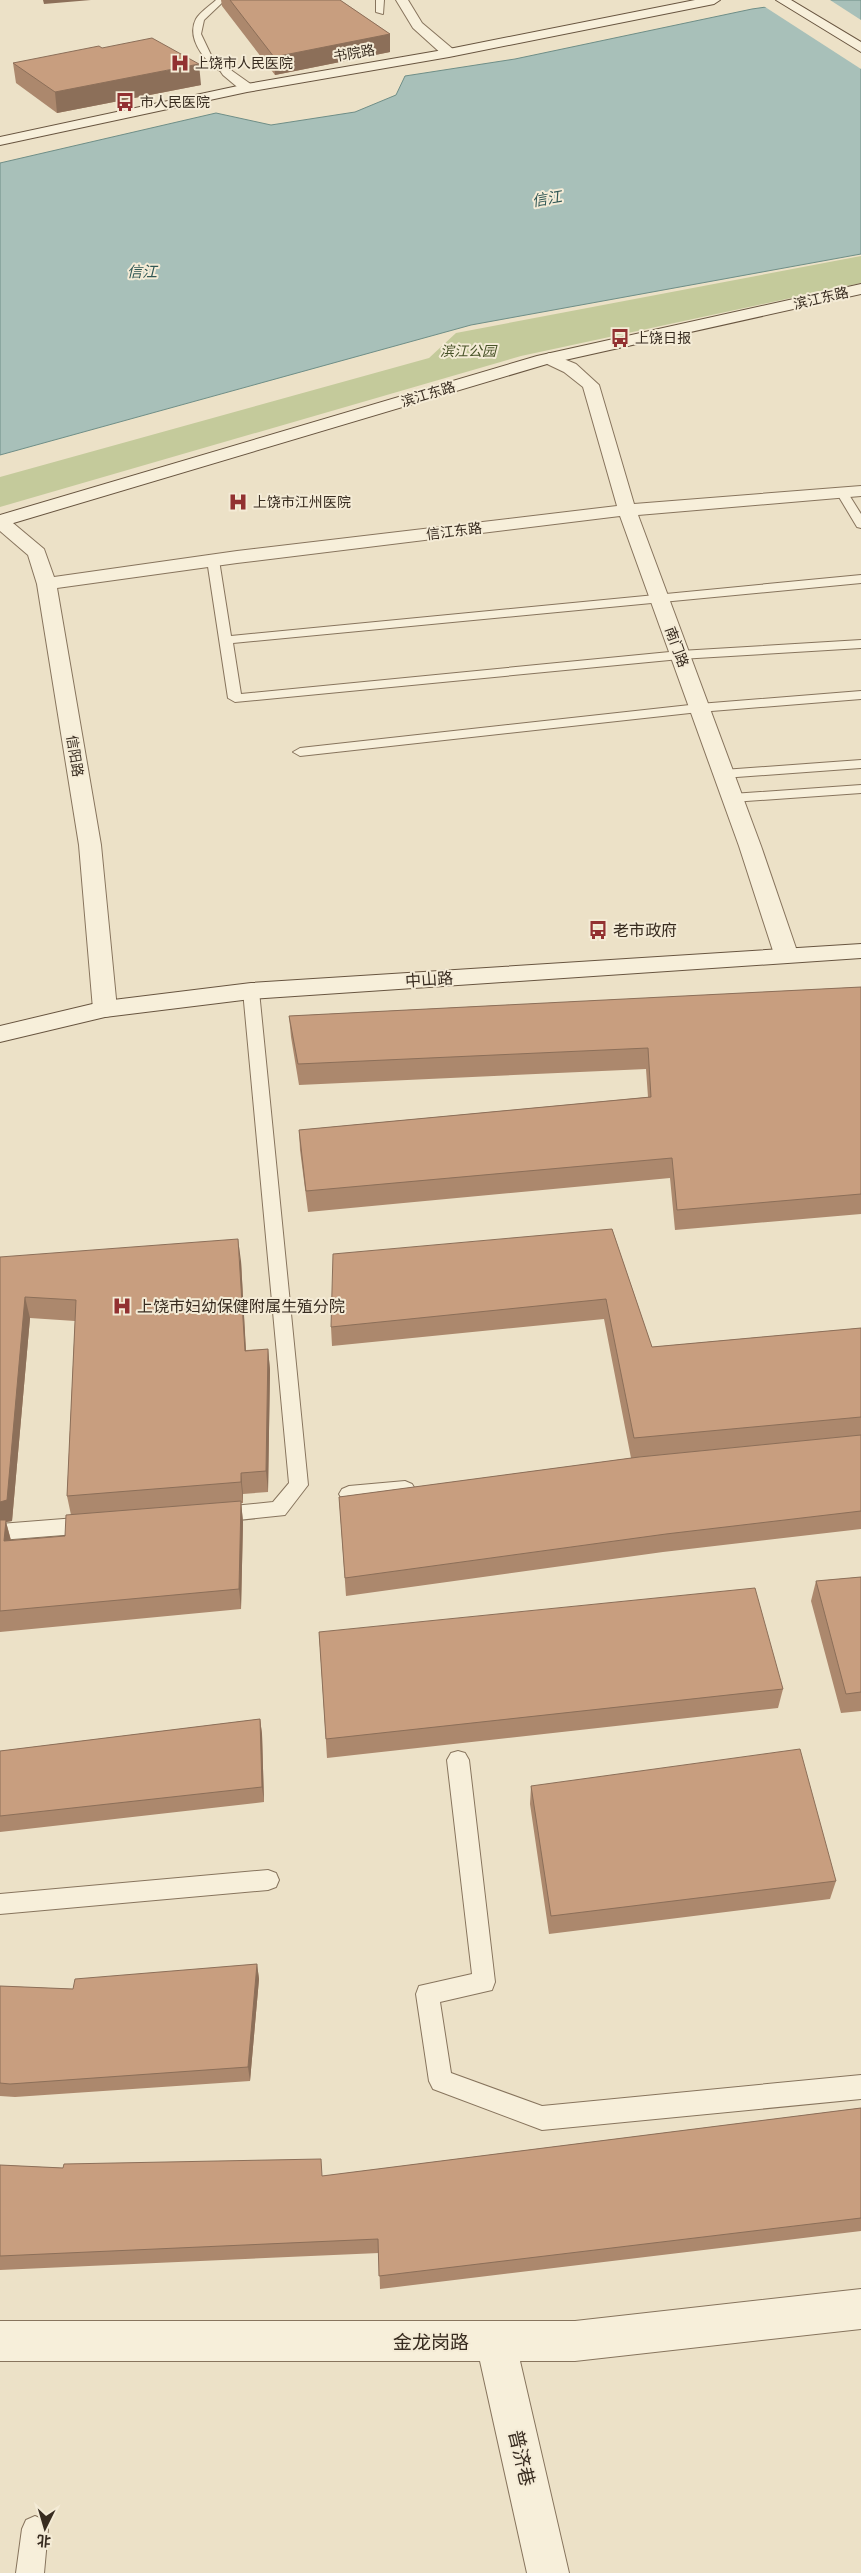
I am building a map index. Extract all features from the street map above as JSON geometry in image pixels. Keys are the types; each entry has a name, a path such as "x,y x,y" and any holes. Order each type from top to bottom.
{"street":[{"path":"402,0 417,25 449,53"},
{"name":"书院路","path":"0,141 247,88 449,53 714,0"},
{"path":"782,0 861,48"},
{"path":"228,72 247,88"},
{"name":"滨江东路","path":"3,528 549,358 861,289"},
{"name":"滨江东路","path":"3,528 262,460 526,377 861,306"},
{"name":"南门路","path":"549,358 570,368 591,384 627,510 732,798 786,954"},
{"name":"信江东路","path":"48,584 213,560 627,510 861,491"},
{"name":"信阳路","path":"3,528 37,553 48,584 90,845 105,1009"},
{"name":"中山路","path":"0,1034 105,1009 251,991 786,954 861,951"},
{"name":"金龙岗路","path":"0,2341 496,2342 575,2340 861,2309"},
{"name":"普济巷","path":"496,2342 548,2573"}],"lane":[{"path":"221,0 200,19 197,34 207,56 228,72"},
{"path":"380,0 380,12"},
{"path":"842,492 861,524"},
{"path":"213,560 235,698 680,655 861,644"},
{"path":"225,640 660,600 861,579"},
{"path":"300,752 699,708 861,695"},
{"path":"723,774 861,764"},
{"path":"732,798 861,789"},
{"path":"199,1516 278,1509 299,1485 251,991"},
{"path":"349,1494 428,1486"},
{"path":"0,1532 109,1523"},
{"path":"458,1760 484,1982 427,1994 441,2081 542,2118 861,2086"},
{"path":"0,1904 268,1880"},
{"path":"30,2573 35,2529"}],"green space":[{"name":"滨江公园","path":"861,256 861,283 521,356 0,507 0,477 429,358 456,333"}],"water":[{"name":"信江","path":"815,0 861,0 861,254 471,325 0,455 0,163 216,113 271,125 355,112 396,95 405,76 515,59 752,9"}],"pier":[{"path":"798,0 830,0 861,20 861,69 762,5"}],"building":[{"path":"230,0 340,0 390,34 274,57"},
{"path":"152,38 199,64 55,92 13,63 99,46 102,48"},
{"path":"861,987 861,1194 677,1210 672,1158 306,1191 299,1130 651,1097 648,1048 298,1064 289,1016"},
{"path":"612,1229 652,1347 861,1328 861,1417 634,1438 606,1299 331,1327 333,1254"},
{"path":"238,1239 245,1351 268,1349 266,1471 241,1473 241,1482 67,1496 76,1300 25,1297 7,1500 0,1502 0,1257"},
{"path":"861,1435 861,1511 666,1534 345,1578 339,1497 639,1457"},
{"path":"241,1501 239,1589 0,1611 0,1520 6,1520 4,1541 65,1536 66,1515"},
{"path":"861,1577 861,1692 846,1694 816,1581"},
{"path":"755,1588 783,1689 326,1739 319,1632"},
{"path":"260,1719 262,1787 0,1816 0,1751"},
{"path":"800,1749 836,1881 551,1916 531,1786"},
{"path":"257,1964 248,2067 10,2084 0,2083 0,1986 73,1989 75,1979"},
{"path":"861,2108 861,2218 379,2276 378,2239 0,2256 0,2165 63,2168 64,2164 321,2159 322,2176"}],"place":[{"name":"上饶市人民医院","path":"180,63"},
{"name":"市人民医院","path":"125,102"},
{"name":"上饶日报","path":"620,338"},
{"name":"上饶市江州医院","path":"238,502"},
{"name":"老市政府","path":"598,930"},
{"name":"上饶市妇幼保健附属生殖分院","path":"122,1306"}]}
